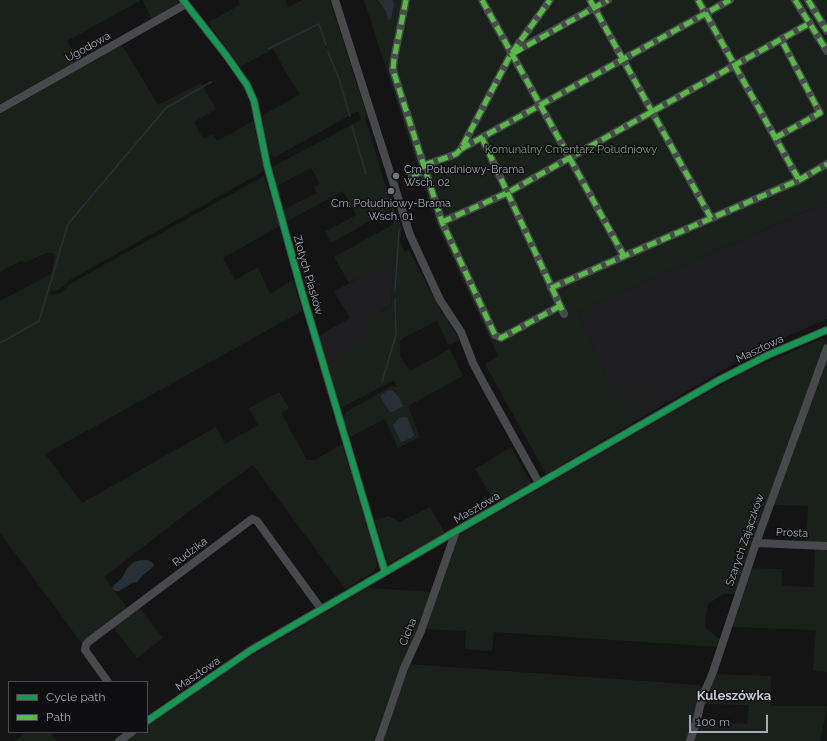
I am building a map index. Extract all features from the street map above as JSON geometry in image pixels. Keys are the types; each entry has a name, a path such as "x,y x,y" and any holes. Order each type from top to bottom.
{"street":[{"path":"335,0 410,235 440,300 461,332 473,363 539,483"},
{"path":"406,0 393,70 442,222 495,335 501,338 560,306"},
{"path":"482,0 624,256"},
{"path":"412,175 456,154 461,149 512,54 550,0"},
{"path":"590,0 711,218"},
{"path":"512,54 608,0"},
{"path":"698,0 799,180"},
{"path":"461,149 730,0"},
{"path":"795,0 827,51"},
{"path":"808,0 827,30"},
{"name":"Ugodowa","path":"0,109 184,2"},
{"name":"Złotych Piasków","path":"184,2 226,55 247,85 254,101 267,165 301,289 385,572"},
{"path":"442,222 507,193 810,23"},
{"path":"775,138 820,113 781,39"},
{"path":"482,138 564,314"},
{"path":"552,288 799,180 827,164"},
{"name":"Masztowa","path":"148,720 251,650 539,483 732,373 768,355 827,330"},
{"name":"Szarych Zajączków","path":"690,741 702,698 713,672 756,543 827,348"},
{"name":"Rudzika","path":"107,681 85,650 88,642 252,519 257,521 321,609"},
{"name":"Cicha","path":"379,741 404,668 421,631 456,531"},
{"name":"Prosta","path":"756,543 827,546"},
{"path":"119,741 131,733"}],"shaded area":[{"path":"378,0 393,0 394,5 391,19 388,20 386,11"},
{"path":"827,202 827,319 761,348 627,426 578,311"},
{"path":"394,258 391,305 381,311 366,342 328,364 318,336 350,318 334,292"},
{"path":"389,390 392,390 399,397 403,406 393,412 390,412 381,398 381,395"},
{"path":"406,417 414,435 411,438 401,442 393,425 399,418"},
{"path":"148,560 153,563 154,566 137,582 132,583 119,591 115,591 112,588 122,578 128,567 134,562"}],"green space":[{"path":"0,0 141,0 67,41 79,60 0,104"},
{"path":"142,0 180,0 180,5 153,21"},
{"path":"238,0 285,0 289,7 303,0 330,0 367,116 365,118 389,196 402,228 400,242 405,252 409,250 442,313 459,340 449,346 437,321 400,341 400,355 410,371 450,349 463,376 408,406 420,437 398,448 385,419 350,437 343,417 346,412 392,386 397,387 394,380 341,408 328,364 366,342 365,328 372,318 391,305 394,259 349,283 334,257 394,224 390,210 331,243 325,232 356,215 343,191 286,222 283,210 317,193 314,187 320,184 311,168 277,186 272,167 361,120 358,111 275,157 269,154 262,116 300,94 273,49 240,67 208,22 240,5"},
{"name":"Komunalny Cmentarz Południowy","path":"364,0 827,0 827,202 578,311 611,388 616,386 631,424 546,474 485,364 498,356 435,221"},
{"path":"122,45 158,105 201,83 216,109 194,122 203,139 213,134 217,141 253,121 264,171 68,281 58,290 51,291 50,295 61,293 70,284 264,176 280,226 223,258 235,280 258,267 270,294 293,280 302,311 45,454 82,503 216,427 225,444 258,425 249,408 279,392 289,408 281,413 307,460 315,460 342,444 377,565 373,572 345,589 253,465 195,507 104,577 128,609 83,645 0,533 0,301 51,274 55,256 53,253 47,253 26,262 20,261 0,272 0,114"},
{"path":"823,338 825,339 826,346 735,594 723,594 708,604 705,619 706,628 722,641 719,647 494,632 492,650 490,651 465,649 466,631 423,629 456,537 747,371"},
{"path":"827,355 827,543 806,543 808,506 771,505"},
{"path":"641,375 655,408 636,420 636,413 653,406 649,398 642,401 641,399 648,395 641,398 640,397 647,393 640,378 626,387 622,387 620,384"},
{"path":"628,390 632,399 639,397 641,401 629,406 625,396"},
{"path":"511,447 531,483 495,503 475,469"},
{"path":"430,507 445,533 388,564 375,520 388,516 400,522"},
{"path":"815,547 827,548 827,672 813,671 816,630 729,627 749,568 782,569 782,586 814,587"},
{"path":"368,588 432,592 402,668 378,741 126,741 138,733 148,733 148,725 229,669"},
{"path":"139,607 163,638 137,658 113,627"},
{"path":"408,664 705,686 686,741 382,741"},
{"path":"713,674 771,676 771,706 827,706 820,741 693,741 699,721 747,724 749,705 703,704"},
{"path":"26,733 51,733 57,741 15,741"}],"waterway":[{"path":"268,49 319,24 326,45"},
{"path":"328,52 339,79 350,116"},
{"path":"0,343 39,321 68,224 166,108 211,82"},
{"path":"352,126 366,174"},
{"path":"385,198 390,205"},
{"path":"395,291 399,230"},
{"path":"382,382 396,335 395,299"}],"marked path":[{"path":"406,0 393,70 442,222 495,335 501,338 560,306"},
{"path":"482,0 624,256"},
{"path":"424,165 456,154 461,149 511,54 550,0"},
{"path":"590,0 711,218"},
{"path":"514,53 608,0"},
{"path":"698,0 799,180"},
{"path":"461,149 730,0"},
{"path":"795,0 827,51"},
{"path":"808,0 827,31"},
{"path":"442,222 507,193 810,23"},
{"path":"775,138 820,113 781,39"},
{"path":"482,138 564,314"},
{"path":"551,288 799,180 827,164"},
{"path":"412,175 425,171"}],"cycle path":[{"path":"183,0 226,55 247,85 254,101 267,165 301,289 385,572"},
{"path":"148,720 251,650 456,531 719,380 768,355 827,330"}],"place":[{"name":"Cm. Południowy-Brama Wsch. 02","path":"396,176"},
{"name":"Cm. Południowy-Brama Wsch. 01","path":"391,191"}],"district":[{"name":"Kuleszówka","path":"734,696"}]}
